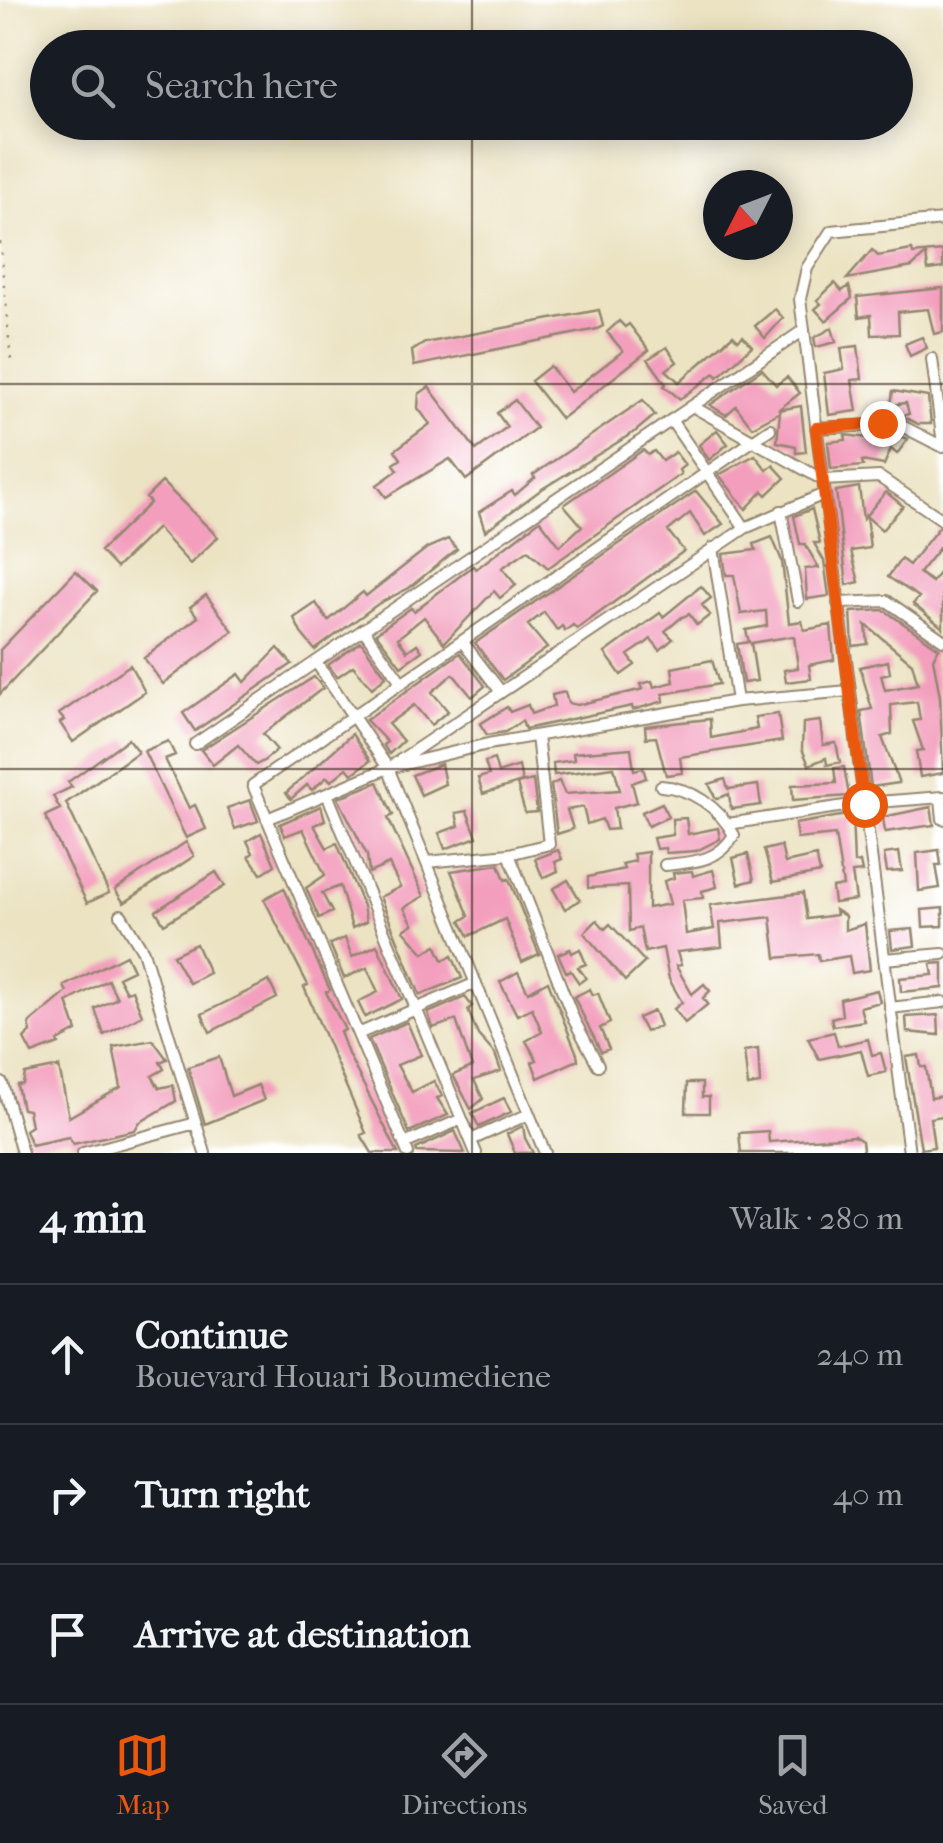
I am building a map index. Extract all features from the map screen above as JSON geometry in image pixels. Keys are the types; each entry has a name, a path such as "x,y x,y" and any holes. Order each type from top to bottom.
{"street":[{"path":"908,1153 800,299 807,268 831,231 943,220"},
{"path":"194,744 804,330"},
{"path":"816,428 898,424 943,446 939,380 932,359"},
{"path":"692,406 823,480 878,478 943,520"},
{"path":"671,420 744,528"},
{"path":"462,1120 406,1148 253,785 770,429"},
{"path":"388,768 744,528 824,494"},
{"path":"781,511 798,601"},
{"path":"714,548 737,701"},
{"path":"838,603 887,601 943,640"},
{"path":"363,629 402,683"},
{"path":"462,641 500,692"},
{"path":"316,662 388,768 545,1153"},
{"path":"267,819 388,768 536,736 737,701 849,691"},
{"path":"427,862 509,854 548,844 536,736"},
{"path":"660,786 684,788 728,824 734,835 717,854 702,862 665,865"},
{"path":"327,794 476,1153"},
{"path":"728,824 942,797 943,819"},
{"path":"509,854 574,1020 598,1065"},
{"path":"121,915 143,951 205,1153"},
{"path":"884,959 943,954"},
{"path":"358,1034 476,983"},
{"path":"890,1008 943,1002"},
{"path":"2,1084 22,1153"},
{"path":"470,1140 529,1114"},
{"path":"83,1153 196,1123"}],"path":[{"path":"0,242 11,361"}],"building":[{"path":"872,250 878,256 912,250 913,254 943,251 943,268 928,270 926,254 912,267 847,279"},
{"path":"835,283 842,291 849,286 852,298 826,321 815,309 821,304 817,300"},
{"path":"943,288 943,332 934,334 928,309 898,312 899,334 872,335 871,315 859,317 857,297"},
{"path":"775,309 783,318 765,338 755,326"},
{"path":"599,310 603,326 597,329 414,366 412,351 425,343"},
{"path":"619,321 625,327 629,324 649,350 561,419 531,381 550,366 570,392 623,351 607,332"},
{"path":"832,328 836,342 816,347 814,338"},
{"path":"733,335 738,340 743,336 752,346 718,377 715,373 680,399 664,386 648,359 667,347 677,362 666,370 679,382"},
{"path":"922,337 927,348 910,356 905,344"},
{"path":"858,346 862,379 852,380 857,411 829,415 824,373 844,369 841,348"},
{"path":"762,369 776,385 787,377 800,393 778,410 801,406 806,452 796,453 796,446 777,442 780,412 752,427 736,406 726,415 710,405"},
{"path":"429,387 476,450 507,427 497,413 515,400 536,428 466,480 450,459 386,497 377,485 398,470 394,464 401,459 395,450 430,424 418,408 419,394"},
{"path":"893,391 928,397 931,424 918,424 902,416 909,414 906,403 891,405"},
{"path":"643,400 655,415 636,431 542,489 485,531 479,512 512,491 515,495 535,478 533,475"},
{"path":"717,430 728,444 709,460 699,445"},
{"path":"889,433 908,439 897,454 891,449 884,465 862,461 863,466 831,469 828,442 846,440 845,435 876,439"},
{"path":"643,450 648,455 654,451 662,461 675,452 685,465 679,470 681,474 548,568 528,550 502,568 516,585 500,598 494,591 444,643 424,617 398,638 407,651 417,644 422,651 401,666 376,633 411,608 414,611 473,566 476,569 540,520 560,546 582,526 564,505"},
{"path":"755,455 767,470 773,465 785,478 767,495 763,491 746,509 719,475"},
{"path":"162,482 218,537 190,564 157,528 116,568 100,551 150,503 146,498"},
{"path":"859,487 863,519 886,492 903,506 882,530 866,516 870,548 851,551 859,582 847,585 836,491"},
{"path":"696,491 723,524 705,536 690,513 668,531 684,551 577,629 573,625 565,631 562,626 557,630 544,612 528,625 547,648 503,680 475,643"},
{"path":"812,509 820,543 814,543 824,561 829,596 807,599 805,569 819,568 805,544 800,544 794,516"},
{"path":"939,527 943,529 943,543 919,573 932,582 943,568 943,628 913,604 919,597 888,577 901,559 909,565"},
{"path":"772,537 782,561 789,623 802,621 804,630 831,625 834,660 809,665 811,679 786,682 784,670 798,668 794,636 751,643 757,681 743,683 737,644 749,642 746,630 767,626 766,611 741,614 734,575 726,575 723,554 756,550 754,544"},
{"path":"448,539 457,549 409,588 378,604 315,650 301,633 294,618 316,603 328,621 427,548"},
{"path":"76,571 97,591 0,694 0,650"},
{"path":"701,586 711,598 702,605 710,615 697,625 689,614 682,617 665,631 673,639 660,650 651,639 628,655 635,665 621,675 605,653 660,613 663,617"},
{"path":"206,595 233,631 163,684 144,658 198,617 190,607"},
{"path":"884,610 939,648 933,658 940,697 943,773 920,777 916,751 923,750 913,721 920,720 917,702 891,705 892,734 882,737 899,783 871,787 861,711 872,709 860,667 888,661 890,673 881,675 885,690 918,684 912,663 866,625 868,644 853,646 851,612"},
{"path":"361,642 386,676 372,688 353,666 337,677 328,665"},
{"path":"278,648 292,664 195,731 183,713 239,674 245,682"},
{"path":"460,653 485,686 472,697 453,674 432,692 448,711 431,725 414,705 388,724 403,741 389,754 383,745 387,742 366,720"},
{"path":"712,660 719,684 663,694 664,701 633,710 632,706 525,729 522,721 505,732 487,735 480,724 507,707 510,712 528,705 531,714 554,706 552,695 565,692 568,703 577,705 643,689 641,684 652,681 654,687 674,682 672,668"},
{"path":"130,665 145,692 73,742 60,723 64,720 59,714"},
{"path":"314,677 323,688 263,734 277,750 265,760 256,765 238,745 213,765 201,750"},
{"path":"778,714 782,741 680,757 682,773 666,775 656,737 646,738 645,726 710,719 711,738 757,729 755,717"},
{"path":"820,721 823,745 836,743 840,762 827,765 826,758 809,765 802,749 803,723"},
{"path":"352,734 370,761 352,774 347,768 331,781 327,777 312,790 307,785 291,799 286,793"},
{"path":"128,739 138,752 66,803 109,893 87,903 45,816 60,809 53,796 72,787 68,782"},
{"path":"168,741 175,755 165,759 189,808 195,805 206,829 186,838 144,751"},
{"path":"631,748 634,770 643,768 646,778 632,783 637,802 614,808 617,829 606,830 602,819 587,824 583,807 567,810 573,829 557,834 551,785 559,781 565,794 620,790 614,767 554,775 553,763 574,760 573,753"},
{"path":"494,759 498,773 519,766 522,782 483,794 478,778 489,775 485,762"},
{"path":"441,764 445,784 421,795 412,775"},
{"path":"844,767 849,796 793,800 792,785 836,783 834,768"},
{"path":"725,779 728,789 758,785 761,805 731,809 729,794 716,799 709,784"},
{"path":"533,780 537,812 525,813 517,784"},
{"path":"378,782 393,815 388,818 424,896 404,908 413,924 404,930 424,953 436,945 443,960 452,956 462,978 420,995 380,897 400,887 389,864 369,873 367,855 338,798"},
{"path":"250,800 258,821 235,829 227,808"},
{"path":"662,803 668,817 648,826 642,812"},
{"path":"321,806 325,820 314,825 327,848 337,843 363,906 366,922 352,928 340,886 322,893 332,912 319,918 306,888 325,875 303,829 285,836 280,824"},
{"path":"931,807 934,825 885,832 883,817"},
{"path":"467,811 477,837 445,849 439,833 459,826 456,813"},
{"path":"852,814 854,863 860,862 862,872 852,873 856,900 834,903 832,888 843,886 835,835 797,839 795,824"},
{"path":"686,818 688,834 718,828 720,839 696,851 666,853 665,848 656,849 653,838 673,835 672,819"},
{"path":"261,833 275,865 261,874 249,856 253,853 247,841"},
{"path":"186,842 194,856 124,903 115,890"},
{"path":"781,846 785,863 816,856 820,873 773,882 764,850"},
{"path":"558,850 562,859 555,862 558,871 543,878 535,859"},
{"path":"939,850 941,865 936,865 940,888 919,891 917,853"},
{"path":"648,852 648,908 670,904 664,881 674,878 673,873 692,871 693,876 713,870 717,887 702,891 703,898 682,900 686,934 714,929 710,905 803,893 807,919 836,915 835,910 845,916 845,930 865,924 870,970 852,973 849,956 819,961 818,954 776,958 771,917 720,923 722,947 677,952 681,965 676,966 692,994 704,984 710,991 703,998 708,1004 685,1023 674,1009 682,1002 669,979 663,948 645,952 640,928 629,931 628,886 588,888 588,877 624,869 622,864 635,861 633,854"},
{"path":"899,852 902,871 887,872 884,854"},
{"path":"748,854 754,880 739,884 733,858"},
{"path":"499,864 505,880 509,879 539,954 522,962 505,919 469,936 461,921 469,916 451,871"},
{"path":"216,872 225,886 164,924 156,911"},
{"path":"568,880 580,900 565,909 553,889"},
{"path":"284,888 330,990 326,992 345,1030 340,1032 348,1054 398,1153 372,1153 361,1135 366,1133 304,987 308,985 264,899"},
{"path":"943,908 943,926 923,927 922,910"},
{"path":"597,920 605,929 610,924 645,962 625,981 584,933"},
{"path":"913,929 915,946 892,949 890,931"},
{"path":"345,938 352,957 377,945 402,999 365,1017 358,1002 378,992 367,968 344,978 330,944"},
{"path":"196,944 209,973 189,983 173,955"},
{"path":"570,949 572,953 580,949 586,964 578,967 586,978 579,983 570,970 566,972 558,954"},
{"path":"126,955 133,970 118,977 126,992 132,990 142,1015 104,1035 95,1009 117,998 108,980 67,1002 77,1031 58,1041 59,1044 32,1054 24,1039 31,1032 29,1024 67,992 64,986"},
{"path":"943,963 943,988 901,992 900,978 933,975 931,964"},
{"path":"518,972 528,992 548,981 577,1054 578,1060 538,1078 532,1062 537,1060 526,1041 542,1032 532,1008 517,1015 500,982"},
{"path":"269,981 277,998 210,1032 202,1014"},
{"path":"590,989 593,995 598,993 610,1023 600,1028 609,1049 601,1052 574,997"},
{"path":"877,990 880,1002 860,1007 864,1021 833,1026 831,1018 842,1015 840,999"},
{"path":"465,997 472,1006 468,1010 478,1035 495,1054 501,1071 474,1080 483,1099 471,1109 453,1075 472,1067 456,1020 433,1028 428,1013"},
{"path":"654,1011 660,1026 645,1032 638,1018"},
{"path":"938,1015 939,1035 907,1032 906,1017"},
{"path":"407,1022 421,1055 397,1065 412,1092 434,1081 442,1096 437,1098 448,1115 409,1132 369,1039"},
{"path":"834,1032 838,1046 868,1039 872,1055 881,1053 886,1072 868,1076 861,1050 819,1059 808,1038"},
{"path":"153,1040 167,1059 160,1062 164,1069 152,1076 159,1088 173,1085 176,1101 139,1123 135,1130 73,1144 69,1137 31,1145 25,1130 31,1126 28,1110 22,1109 17,1085 23,1084 25,1074 59,1067 69,1117 121,1087 113,1047"},
{"path":"758,1049 760,1084 748,1086 744,1051"},
{"path":"919,1055 921,1067 926,1067 931,1098 943,1096 943,1116 930,1118 934,1147 921,1149 906,1057"},
{"path":"219,1057 231,1096 258,1085 264,1100 205,1124 188,1067"},
{"path":"687,1083 702,1083 702,1097 709,1097 709,1113 686,1113"},
{"path":"504,1098 511,1112 479,1127 472,1113"},
{"path":"523,1126 533,1153 515,1153 507,1134"},
{"path":"455,1131 465,1153 417,1152 416,1149"},
{"path":"768,1131 769,1142 854,1136 862,1141 863,1149 860,1153 741,1153 739,1133"}],"route":[{"path":"864,804 816,428 882,423"}]}
